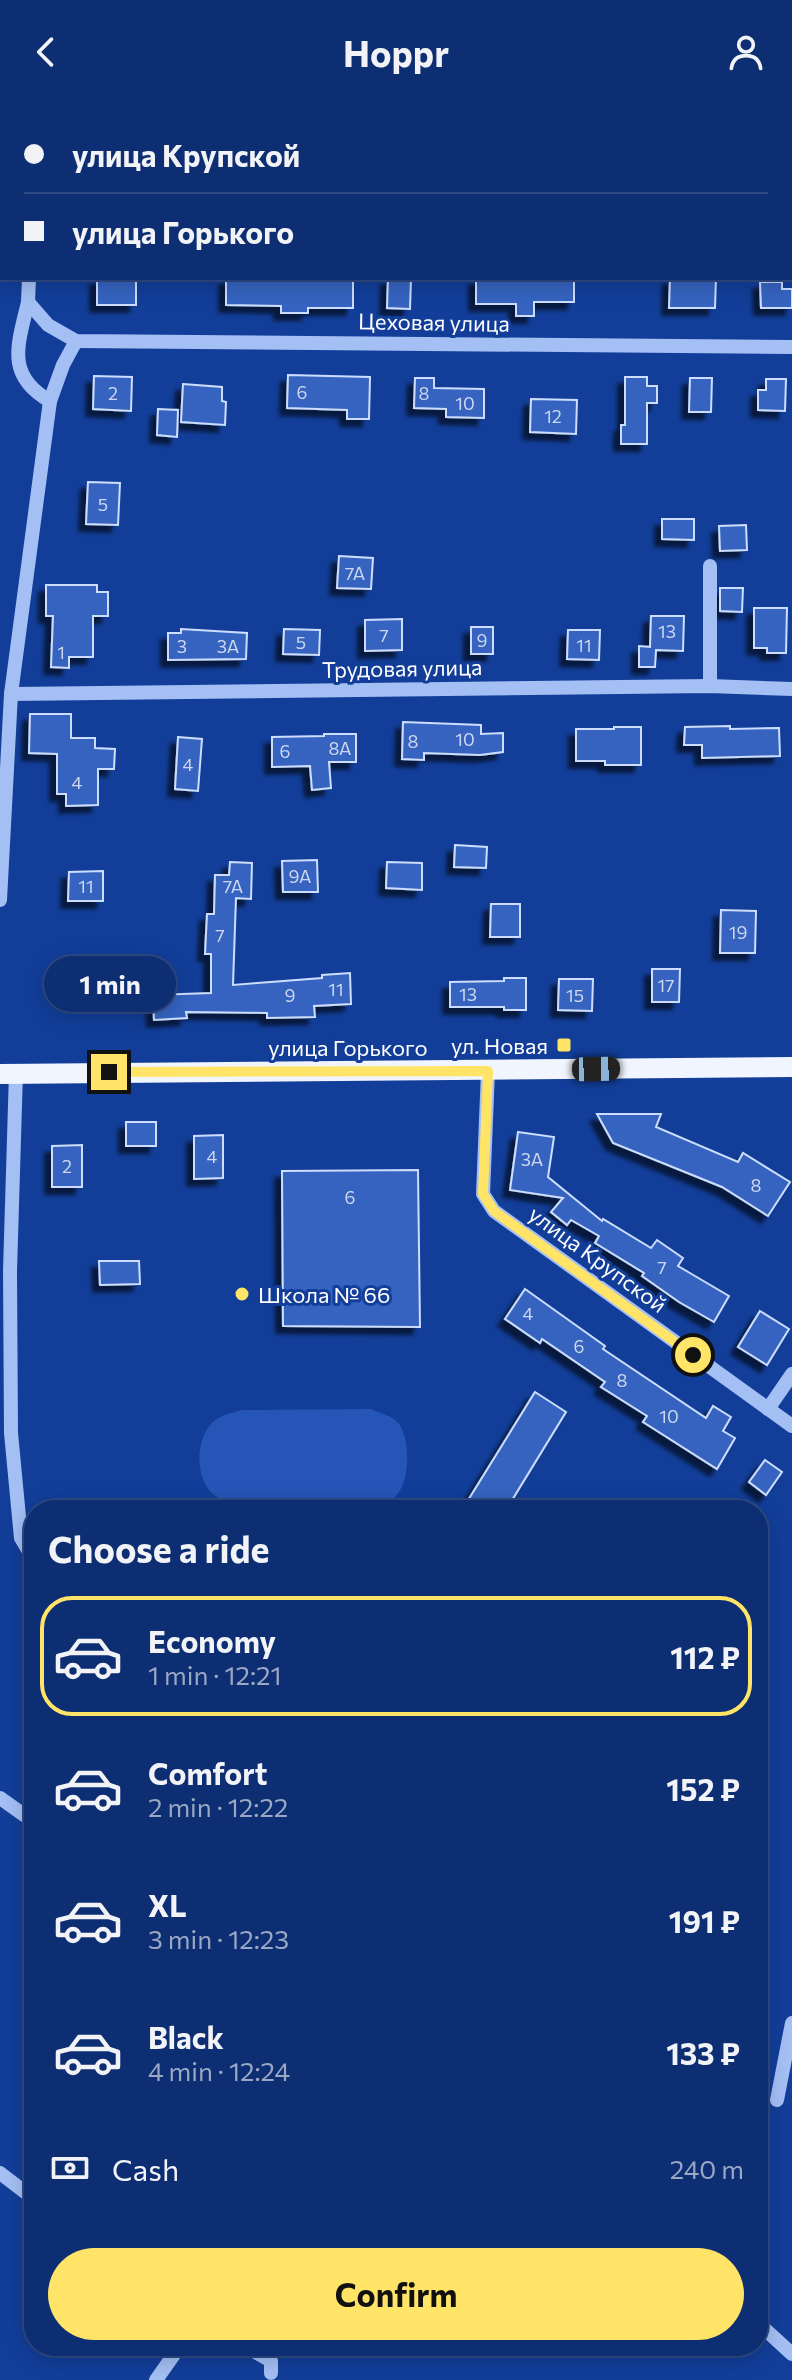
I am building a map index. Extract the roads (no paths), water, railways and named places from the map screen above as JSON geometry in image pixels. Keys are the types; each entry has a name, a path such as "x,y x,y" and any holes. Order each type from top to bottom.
{"main road":[{"name":"улица Горького","path":"8,1073 792,1067"}],"street":[{"path":"29,280 28,302 17,349 22,375 32,390 50,401"},
{"path":"0,900 11,694 50,401 76,341 48,325 28,302"},
{"name":"Цеховая улица","path":"76,341 792,347"},
{"path":"710,566 710,686"},
{"name":"Трудовая улица","path":"11,694 710,686 792,689"},
{"name":"улица Крупской","path":"488,1071 483,1194 486,1203 792,1426"},
{"path":"8,1073 11,1433 24,1543"},
{"path":"768,1409 792,1374"},
{"path":"0,1453 11,1433"},
{"path":"0,1798 24,1815"},
{"path":"777,2100 792,2023"},
{"path":"0,2173 24,2191"},
{"path":"768,2332 792,2354"},
{"path":"156,2380 173,2356"},
{"path":"262,2356 271,2361 271,2373"}],"place":[{"name":"ул. Новая","path":"564,1045"},
{"name":"Школа № 66","path":"242,1294"}]}
